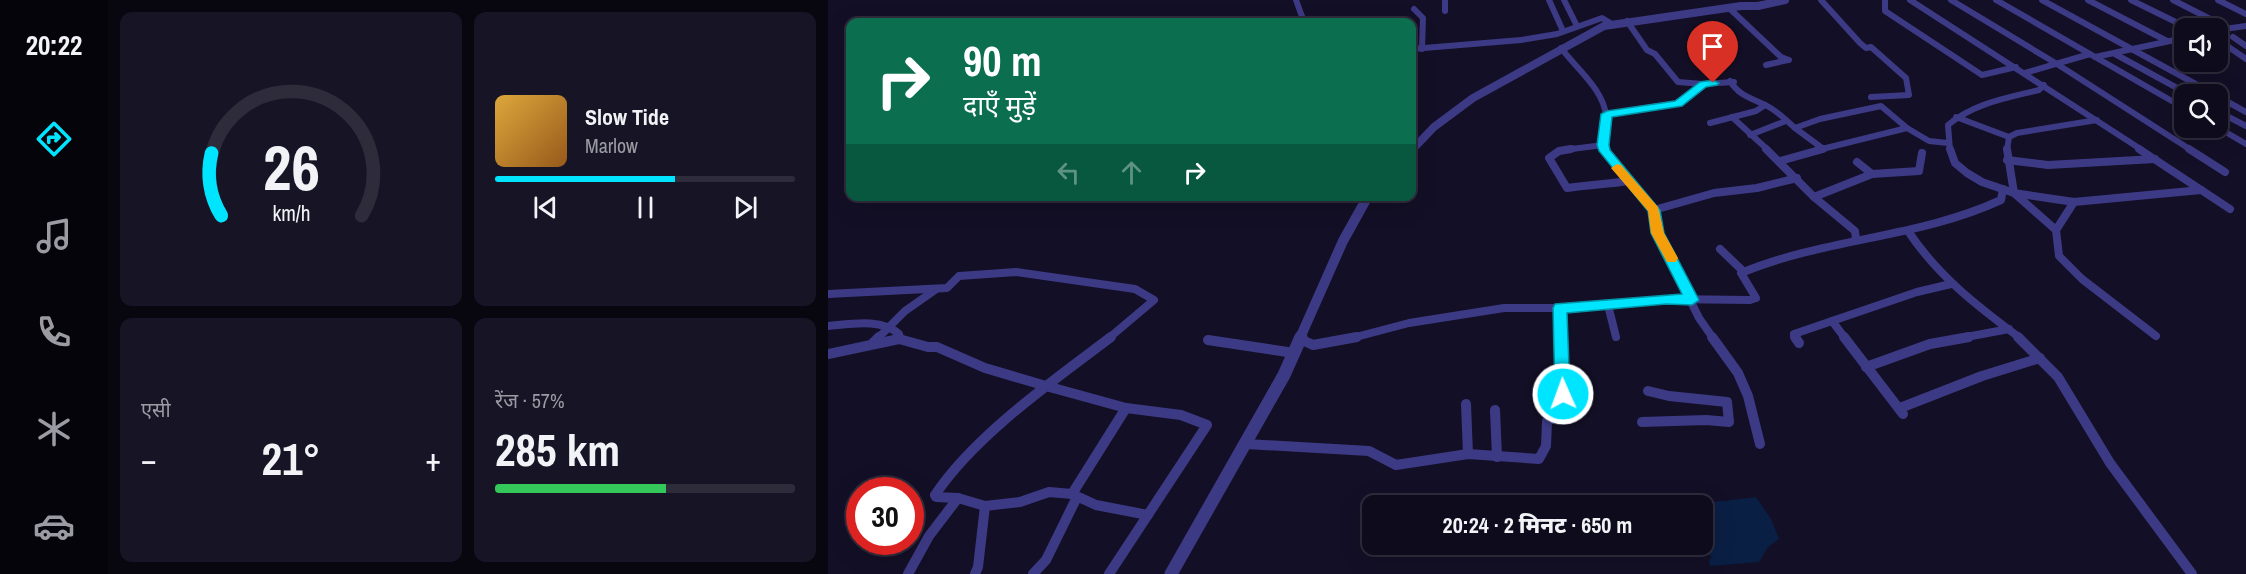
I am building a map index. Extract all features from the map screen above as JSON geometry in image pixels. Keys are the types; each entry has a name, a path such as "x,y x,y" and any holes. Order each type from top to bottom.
{"street":[{"path":"1296,0 1303,18"},
{"path":"1444,0 1445,11"},
{"path":"1549,0 1563,31"},
{"path":"1564,0 1577,26"},
{"path":"1416,146 1434,127 1458,109 1561,48 1612,24 1699,14 1747,3 1758,6 1785,0"},
{"path":"1821,0 1860,43 1866,48 1871,47 1906,78 1909,95 1870,97 1907,128 1929,141 1948,143"},
{"path":"1885,0 1885,11 1982,75 2016,67"},
{"path":"1910,0 2044,85 2230,209"},
{"path":"1951,0 2057,64 2225,172"},
{"path":"1996,0 2174,102"},
{"path":"2042,0 2196,84"},
{"path":"2088,0 2167,41"},
{"path":"2131,0 2174,21"},
{"path":"2173,0 2208,18"},
{"path":"2218,0 2246,14"},
{"path":"1729,8 1781,57 1789,60 1766,65"},
{"path":"1414,9 1423,18 1422,49"},
{"path":"1416,49 1521,40 1563,31 1602,18 1612,24"},
{"path":"1627,21 1647,50 1655,54 1678,82 1703,84 1732,81 1736,90 1754,102 1765,105 1822,148"},
{"path":"2228,28 2246,26"},
{"path":"2233,37 2246,46"},
{"path":"2025,73 2057,64 2115,54 2174,40"},
{"path":"2228,47 2246,59"},
{"path":"1561,48 1586,79 1607,114 1603,145 1614,165 1654,210 1657,233 1699,318 1738,374 1749,396 1760,444"},
{"path":"2115,54 2174,86"},
{"path":"1607,114 1678,104 1703,84"},
{"path":"2044,85 2039,90 1990,102 1960,113 1948,125 1948,143 1955,163 1966,173 2014,193 2074,202 2201,190"},
{"path":"2228,102 2246,112"},
{"path":"1710,123 1765,105"},
{"path":"1795,128 1820,119 1881,106"},
{"path":"1732,117 1780,161 1814,197 1855,231 1856,238"},
{"path":"1956,117 2009,137 2017,133 2097,120"},
{"path":"2228,117 2246,126"},
{"path":"1750,135 1786,121"},
{"path":"1780,161 1822,148 1907,128"},
{"path":"2228,134 2246,144"},
{"path":"2009,137 2006,153 2014,193 2056,230"},
{"path":"1603,145 1574,150 1567,148 1553,152 1549,158 1567,188 1586,185 1592,188 1629,180"},
{"path":"1814,197 1872,174 1919,171 1923,153"},
{"path":"2007,160 2048,165 2155,159"},
{"path":"1857,162 1872,174"},
{"path":"1654,210 1714,193 1757,188 1797,178"},
{"path":"1300,339 1313,345 1352,339 1409,323 1504,308 1560,308 1666,299 1750,300 1756,298 1755,293 1741,273 1760,265 1856,238 1908,231 1973,213 2001,200 2003,189"},
{"path":"1171,574 1246,444 1294,353 1344,241 1365,201"},
{"path":"2074,202 2056,230 2059,256 2082,279 2156,336"},
{"path":"1908,231 1927,258 1951,284 2009,329 2058,377 2110,463 2192,574"},
{"path":"1720,249 1744,272"},
{"path":"828,294 856,290 947,288 959,276 1016,272 1135,289 1154,300 1140,314 1046,386 974,449 947,477 935,495 936,497 958,498 985,506 1020,502 1049,492 1148,515"},
{"path":"1799,342 1794,334 1917,292 1951,284"},
{"path":"873,344 905,311 935,289"},
{"path":"1608,305 1616,337"},
{"path":"1246,444 1369,451 1396,465 1468,454 1539,459 1544,454 1547,445 1547,421 1563,414 1560,308"},
{"path":"1832,321 1901,411 1983,376 2011,370 2040,358"},
{"path":"828,326 861,323 890,326 899,334 899,339"},
{"path":"1866,367 1930,344 2009,329"},
{"path":"828,354 899,339 928,347 938,347 985,368 1046,386 1126,408 1181,415 1208,425 1110,574"},
{"path":"1208,340 1294,353"},
{"path":"1642,422 1706,420 1729,422 1727,402 1669,396 1648,391"},
{"path":"1466,404 1468,454"},
{"path":"1034,574 1046,560 1074,496 1126,408"},
{"path":"1495,410 1497,457"},
{"path":"908,574 929,536 958,498"},
{"path":"975,574 978,567 985,506"}],"water":[{"path":"1756,497 1771,519 1779,539 1768,547 1759,562 1710,566 1709,560 1712,557 1709,555 1713,555 1713,502"}],"slow traffic":[{"path":"1617,168 1654,210 1657,233 1672,258"}],"route":[{"path":"1563,394 1560,308 1666,299 1692,300 1657,233 1654,210 1614,165 1605,151 1603,145 1607,114 1678,104 1703,84 1713,83"}]}
